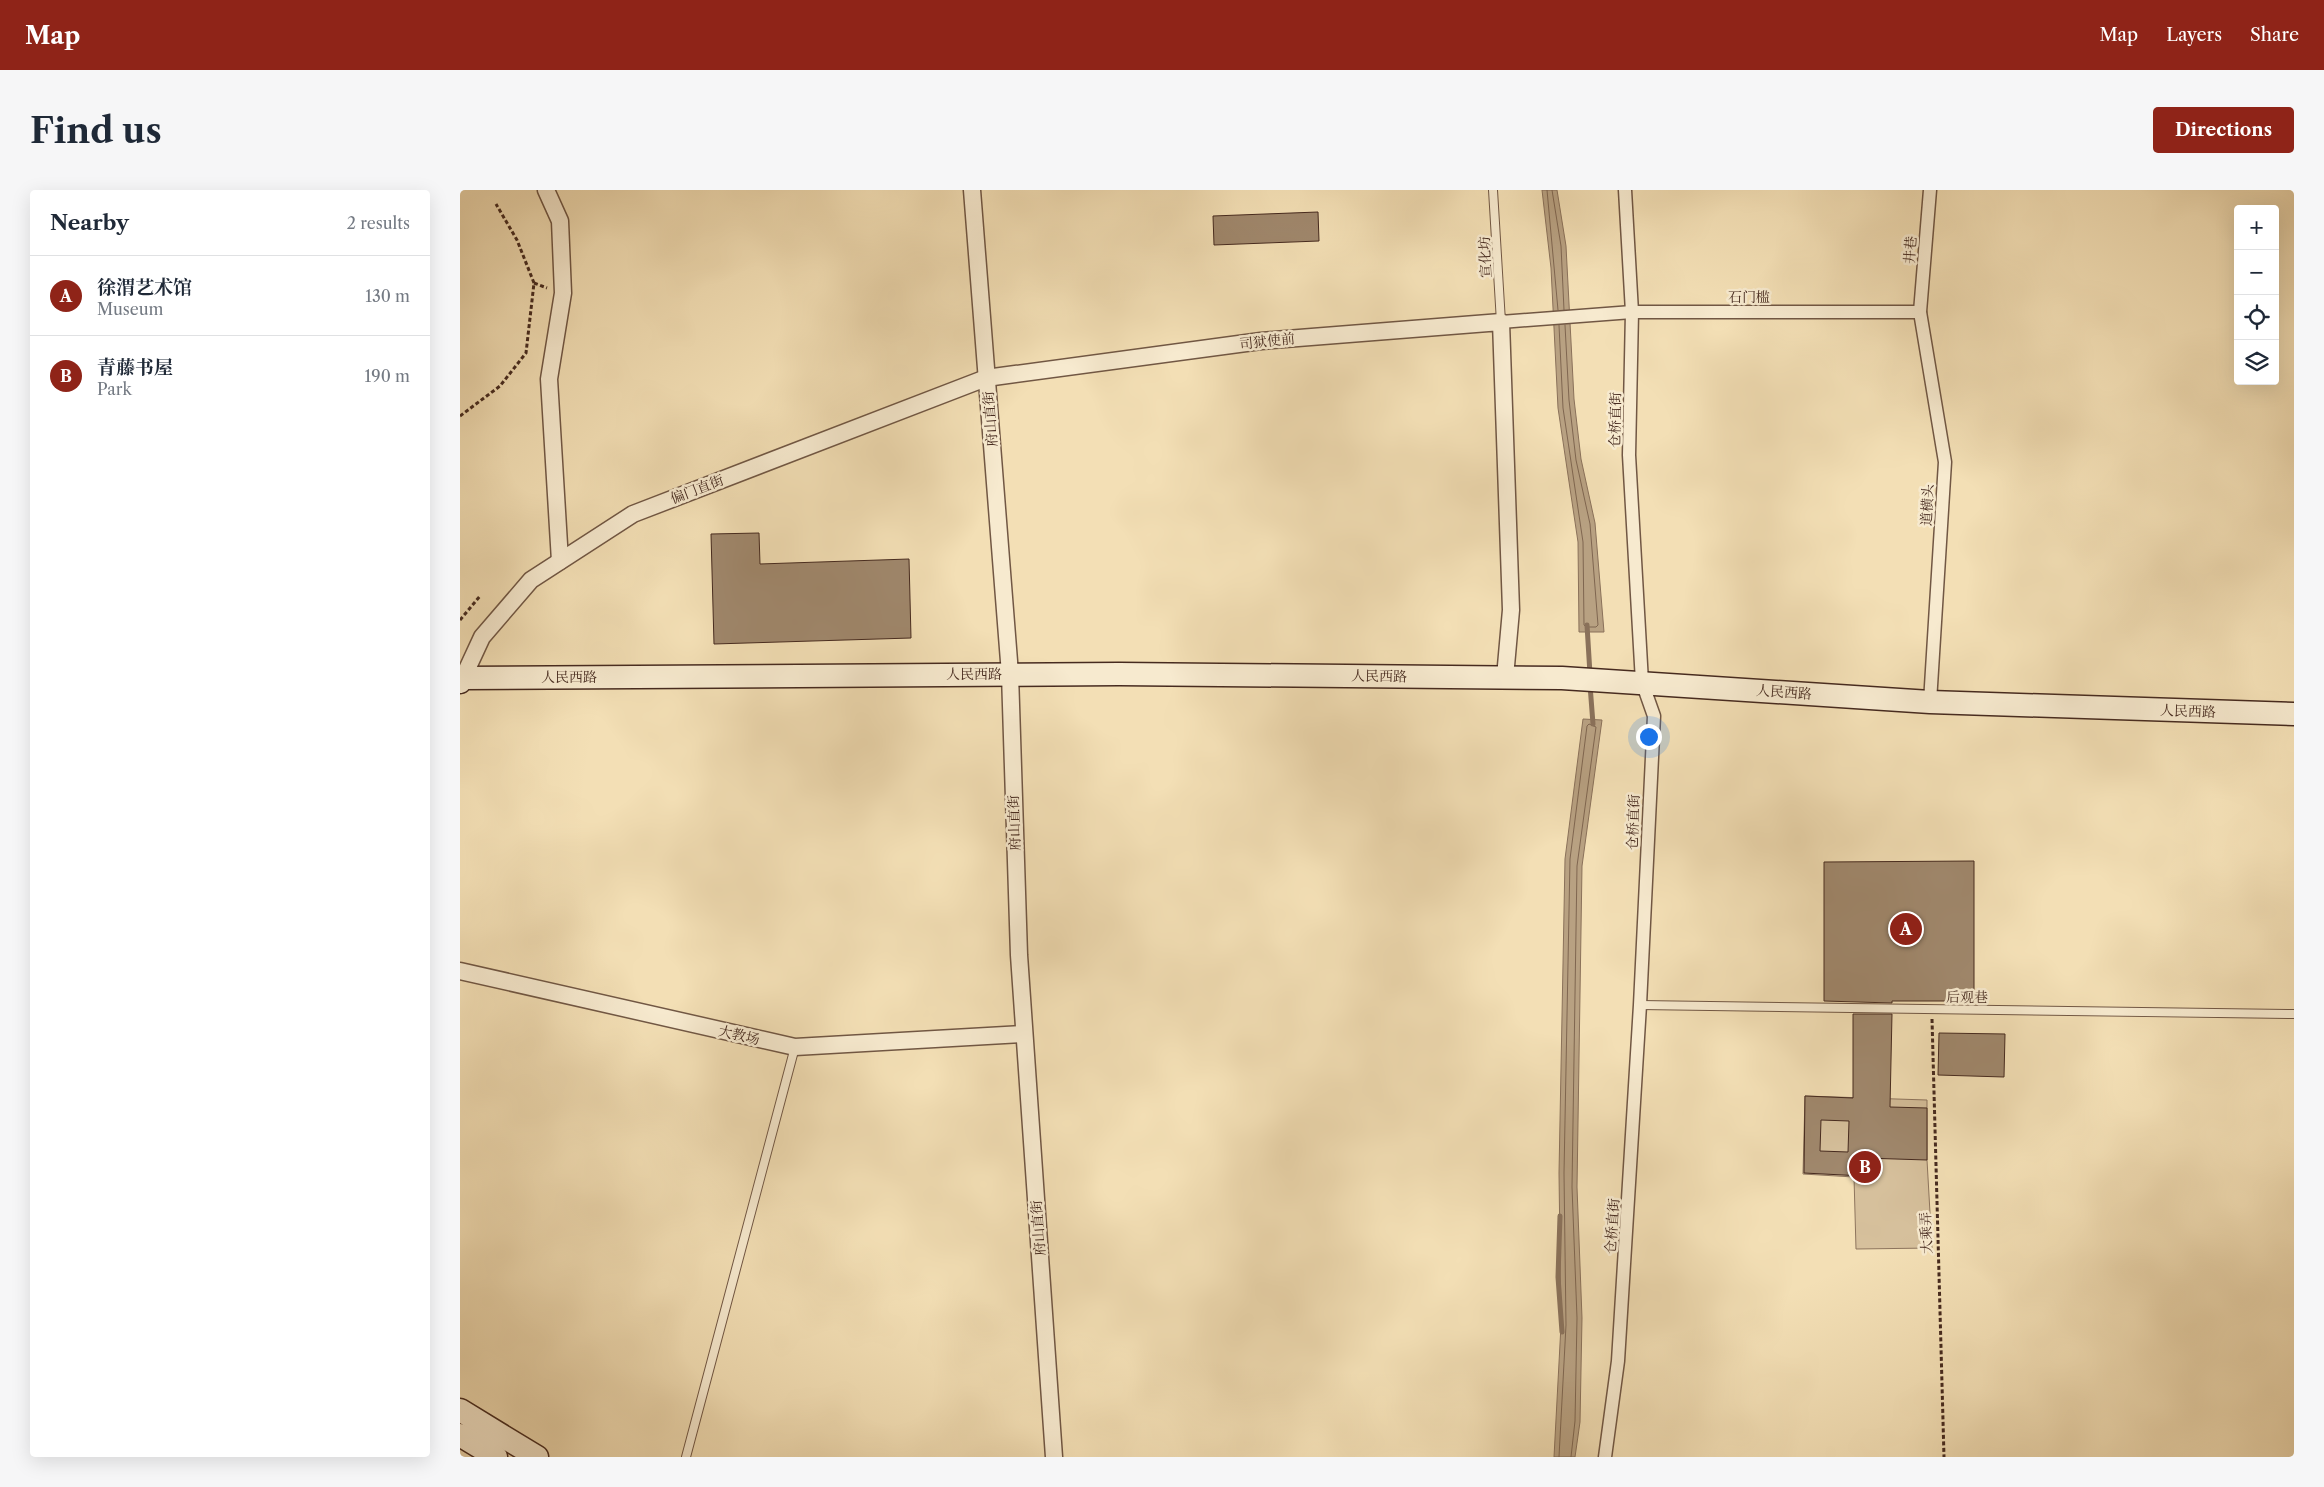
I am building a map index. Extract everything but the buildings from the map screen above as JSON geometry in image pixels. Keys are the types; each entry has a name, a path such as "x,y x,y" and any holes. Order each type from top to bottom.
{"main road":[{"name":"人民西路","path":"462,680 1010,674 1562,678 1930,702 2294,714"},
{"path":"460,1410 537,1457"},
{"path":"460,1435 496,1457"}],"street":[{"path":"546,190 560,221 563,284 549,379 560,561"},
{"name":"府山直街","path":"972,190 1010,674 1019,955 1054,1457"},
{"name":"仓桥直街","path":"1604,1457 1618,1361 1640,1005 1654,716 1642,682 1629,455 1632,312 1625,190"},
{"name":"井巷","path":"1920,312 1930,190"},
{"name":"石门槛","path":"1549,318 1632,312 1920,312"},
{"name":"道横头","path":"1920,312 1945,462 1930,702"},
{"name":"司狱使前","path":"986,378 1261,341 1549,318"},
{"path":"1501,322 1511,610 1505,677"},
{"name":"偏门直街","path":"462,680 482,637 531,580 633,514 986,378"},
{"name":"大教场","path":"460,970 795,1047 1024,1034"}],"lane":[{"name":"宣化坊","path":"1493,190 1501,322"},
{"name":"后观巷","path":"1640,1005 2294,1014"},
{"path":"686,1457 795,1047"}],"path":[{"path":"460,416 500,386 526,353 534,283 517,240 496,204"},
{"path":"460,620 480,596"},
{"name":"大乘弄","path":"1931,1009 1944,1457"}],"shaded area":[{"path":"1805,1096 1927,1100 1927,1160 1932,1248 1856,1249 1854,1177 1803,1174"}],"water":[{"path":"1542,190 1557,190 1566,246 1574,399 1581,459 1595,523 1604,632 1579,632 1578,542 1558,408 1551,268"},
{"path":"1583,719 1602,720 1582,866 1577,1187 1582,1318 1580,1422 1575,1457 1554,1457 1561,1325 1559,1173 1565,859"}],"waterway":[{"path":"1587,625 1590,674"},
{"path":"1590,685 1593,724"},
{"path":"1560,1216 1558,1277 1562,1332"}],"place":[{"name":"徐渭艺术馆","path":"1906,929"},
{"name":"青藤书屋","path":"1865,1167"}]}
